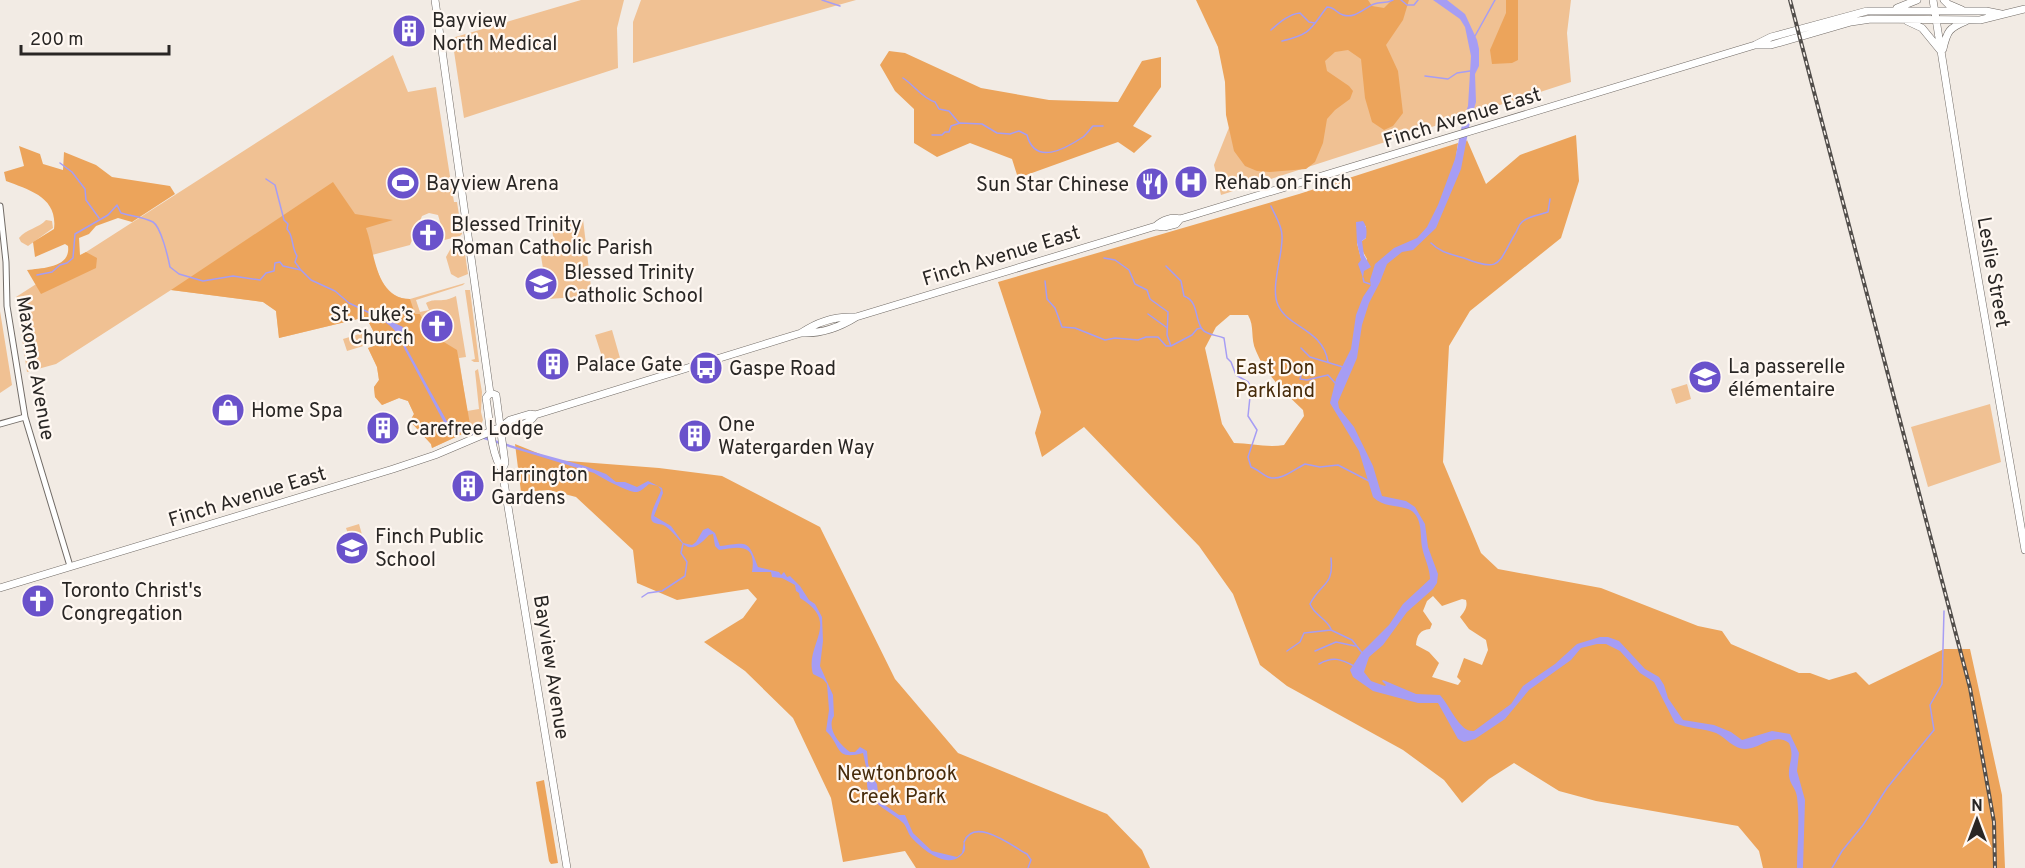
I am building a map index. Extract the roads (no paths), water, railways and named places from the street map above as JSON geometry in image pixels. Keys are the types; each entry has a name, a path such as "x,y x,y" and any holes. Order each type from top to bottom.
{"main road":[{"name":"Bayview Avenue","path":"435,0 490,393 486,398 498,463 502,471 567,868"},
{"path":"1888,10 1917,0"},
{"name":"Leslie Street","path":"1933,0 1964,197 2024,532 2025,550"},
{"path":"1944,0 1967,12"},
{"name":"Finch Avenue East","path":"0,588 393,469 435,455 501,428 510,420 530,414 535,415 801,333 820,332 844,324 856,317 1156,226 1176,224 1180,219 1755,45 1771,37 1856,13 1888,10 1969,20 1989,19 2025,9"},
{"name":"Finch Avenue East","path":"1755,45 1771,45 1851,22 1967,12 1986,11 2001,14"},
{"path":"1893,18 1919,26 1942,52"},
{"path":"1942,52 1948,32 1954,26 1969,20"},
{"name":"Bayview Avenue","path":"490,393 496,395 505,463 502,471"}],"street":[{"name":"Maxome Avenue","path":"0,206 7,270 7,306 25,417 70,566"},
{"path":"0,424 25,417"}],"waterway":[{"path":"822,0 840,6"},
{"path":"1282,41 1309,30 1327,7 1343,15 1352,16 1374,4 1393,0"},
{"path":"1401,0 1407,5 1414,5 1418,0"},
{"path":"1475,36 1495,0"},
{"path":"1271,30 1288,17 1300,13 1309,22 1315,23"},
{"path":"1425,76 1448,79 1457,73 1470,71"},
{"path":"903,78 926,98 935,102 939,109 949,111 959,123"},
{"path":"932,135 942,135 949,132 951,126 960,123 982,124 997,133 1010,134 1019,131 1027,135 1037,150 1051,152 1076,142 1093,126 1103,126"},
{"path":"60,163 72,172 85,189 86,200 99,218"},
{"path":"266,179 275,185 297,256 295,262 300,269"},
{"path":"1431,243 1446,253 1492,265 1501,258 1521,223 1527,218 1548,212 1550,199"},
{"path":"37,275 52,272 73,258 75,234 108,215 117,205 121,213 146,219 156,225 164,243 170,267 179,274 203,281 233,276 260,280 266,273 274,271 275,263 280,262 283,266 301,270 311,280 335,291 349,303 372,314"},
{"path":"1271,206 1282,232 1275,289 1278,305 1289,319 1319,342 1328,362"},
{"path":"1104,258 1115,260 1129,270 1135,284 1147,290 1150,299 1168,312 1167,335 1171,346"},
{"path":"1166,266 1181,281 1184,296 1192,302 1202,329 1209,334 1224,338 1227,358 1236,375 1248,382 1251,387 1248,416 1257,430 1248,457 1251,467 1268,477 1277,478 1305,464 1320,467 1338,465 1369,481"},
{"path":"1363,278 1364,282 1370,284"},
{"path":"1045,281 1047,299 1055,308 1062,327 1075,328 1105,340 1115,338 1138,340 1158,337 1166,346 1171,346"},
{"path":"1148,314 1166,327"},
{"path":"1171,346 1201,328"},
{"path":"1301,348 1310,357 1343,367"},
{"path":"1308,371 1302,372 1300,379 1307,380 1328,375 1336,384"},
{"path":"642,597 648,593 662,591 685,576 687,562 681,553 683,544"},
{"path":"1331,558 1329,579 1310,604 1331,629"},
{"path":"1832,868 1887,788 1934,730 1930,705 1942,684 1944,611"},
{"path":"1287,651 1300,642 1304,633 1331,630 1352,640 1363,654"},
{"path":"1315,651 1336,642 1355,646"},
{"path":"1319,664 1337,659 1354,666"},
{"path":"964,842 969,835 976,832 994,835 1027,854 1031,860 1028,868"}],"railway":[{"path":"1790,0 1970,688 1994,822 1995,868"}],"place":[{"name":"Bayview North Medical","path":"409,31"},
{"name":"Rehab on Finch","path":"1191,182"},
{"name":"Bayview Arena","path":"403,183"},
{"name":"Sun Star Chinese","path":"1152,184"},
{"name":"Blessed Trinity Roman Catholic Parish","path":"428,235"},
{"name":"Blessed Trinity Catholic School","path":"541,284"},
{"name":"St. Luke’s Church","path":"437,326"},
{"name":"Palace Gate","path":"553,364"},
{"name":"Gaspe Road","path":"706,368"},
{"name":"La passerelle élémentaire","path":"1705,377"},
{"name":"Home Spa","path":"228,410"},
{"name":"Carefree Lodge","path":"383,428"},
{"name":"One Watergarden Way","path":"695,436"},
{"name":"Harrington Gardens","path":"468,486"},
{"name":"Finch Public School","path":"352,548"},
{"name":"Toronto Christ's Congregation","path":"38,601"}],"park label":[{"name":"East Don Parkland","path":"1275,378"},
{"name":"Newtonbrook Creek Park","path":"897,784"}]}
